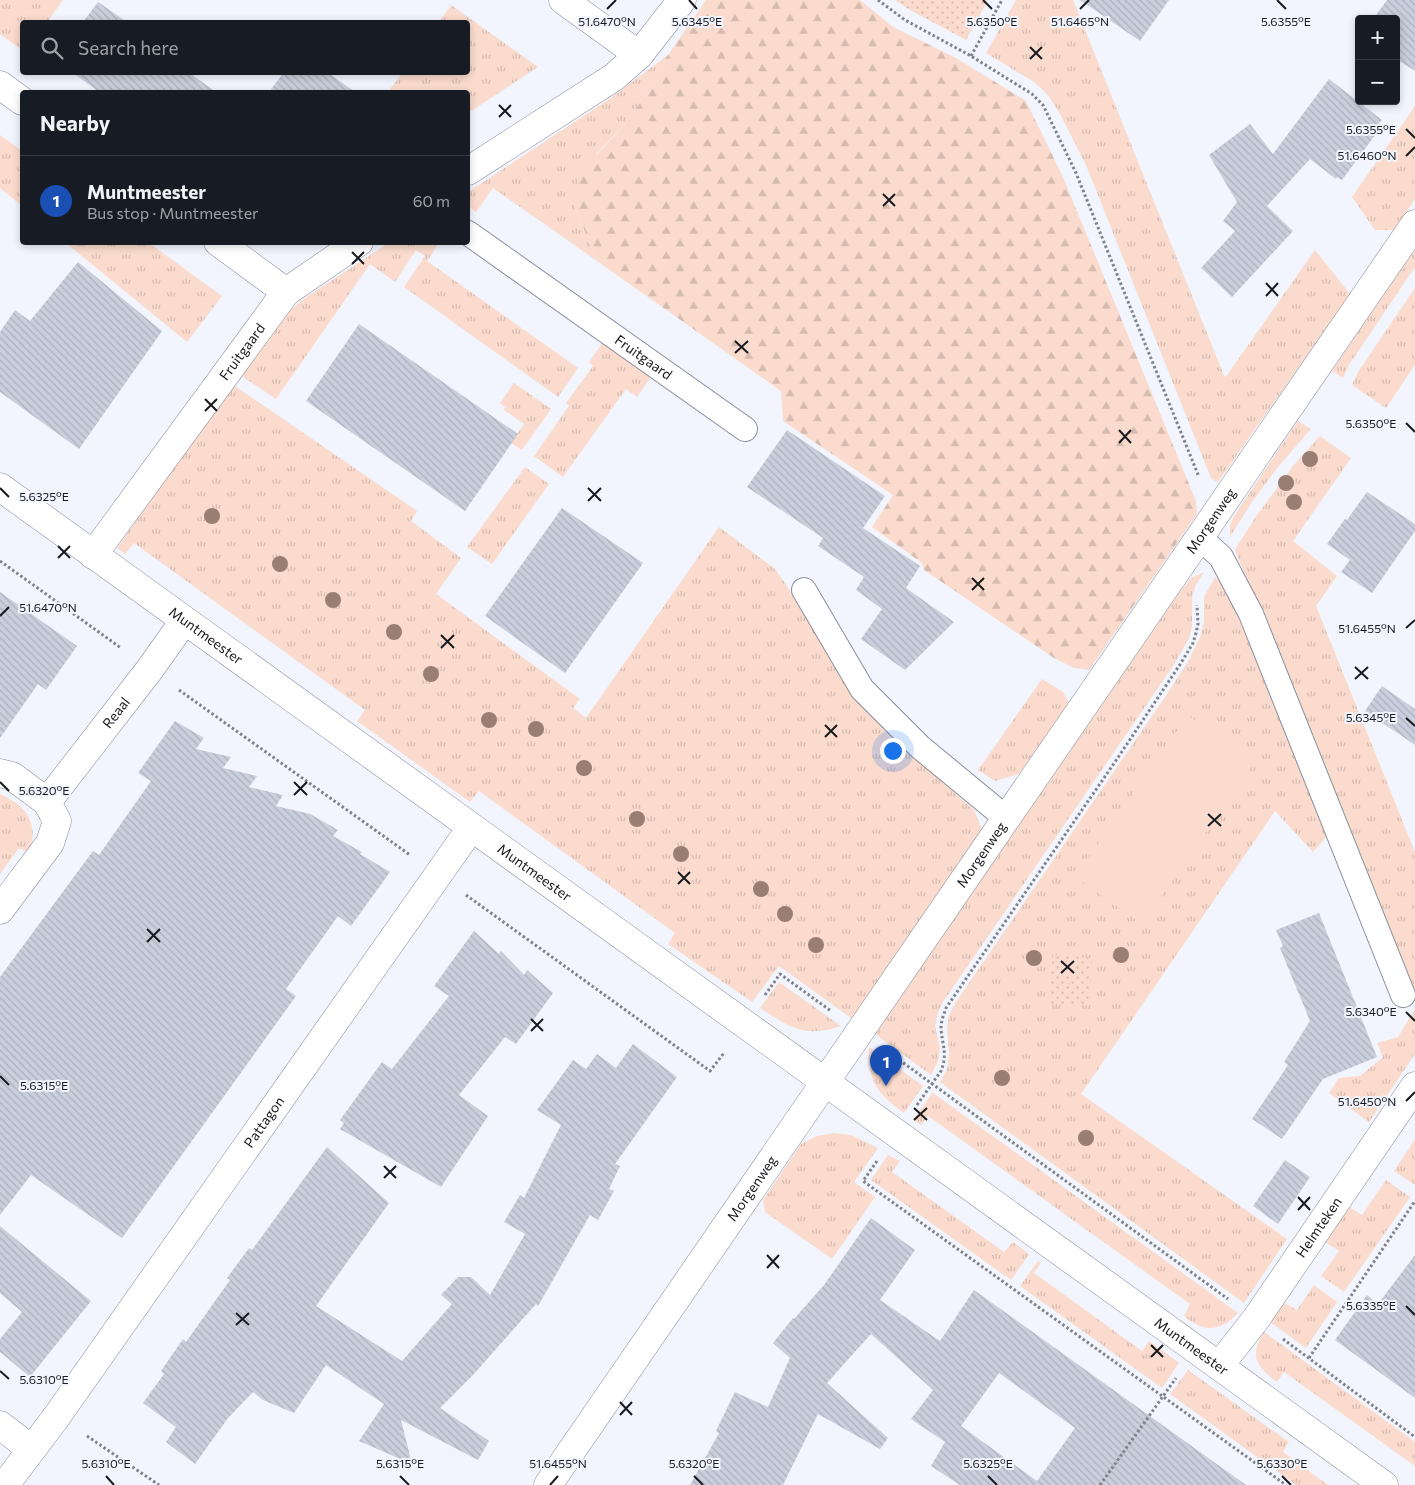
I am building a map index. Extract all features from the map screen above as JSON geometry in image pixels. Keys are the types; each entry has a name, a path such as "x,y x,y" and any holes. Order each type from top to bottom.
{"street":[{"path":"563,0 639,55"},
{"path":"470,170 614,77 639,55 682,0"},
{"path":"0,85 20,100"},
{"name":"Morgenweg","path":"548,1485 1415,224"},
{"path":"222,245 286,292"},
{"name":"Fruitgaard","path":"92,555 286,292 355,245"},
{"name":"Muntmeester","path":"0,487 1384,1485"},
{"name":"Reaal","path":"47,802 150,669 184,621"},
{"path":"0,774 12,776 47,802 57,821 50,843 0,910"},
{"name":"Pattagon","path":"6,1485 57,1416 471,828"},
{"name":"Helmteken","path":"1219,1366 1256,1319 1415,1086"},
{"path":"0,1425 31,1449"}],"lane":[{"name":"Fruitgaard","path":"470,234 745,429"},
{"path":"1199,537 1221,557 1251,614 1403,995"},
{"path":"804,590 862,689 920,747 1006,818"}],"path":[{"path":"878,0 905,20 970,56 1032,94 1043,105 1076,173 1197,473 1218,510"},
{"path":"970,56 1002,0"},
{"path":"1221,557 1201,586 1197,598 1198,624 1193,644 1117,759 946,1008 941,1027 945,1054 941,1071 863,1181 1286,1485"},
{"path":"0,561 710,1071 780,974 1256,1319 1415,1437"},
{"path":"1309,1358 1415,1201"},
{"path":"1100,1485 1162,1396 1198,1350"},
{"path":"57,1416 159,1485"}],"green space":[{"path":"0,0 63,0 48,20 20,20 20,49 0,34"},
{"path":"706,0 860,0 893,27 956,58 1026,101 1063,177 1196,501 1197,514 1089,670 1074,668 1054,658 924,570 922,563 872,527 893,495 783,421 781,391 597,261 574,205 581,171 631,118 668,55"},
{"path":"895,0 988,0 966,40"},
{"path":"1016,0 1073,0 1225,378 1315,250 1350,294 1218,482 1211,478 1086,165 1059,112 1047,94 1034,82 986,53"},
{"path":"451,5 538,67 470,112 470,90 389,90 401,75 470,75 470,20 440,20"},
{"path":"668,55 631,118 597,153 574,205 597,261 493,188 476,212 470,208 470,191 608,100"},
{"path":"1415,106 1415,199 1394,230 1375,230 1352,197"},
{"path":"0,135 20,150 20,204 0,188"},
{"path":"68,245 152,245 222,296 187,342"},
{"path":"385,245 438,245 427,261 578,368 558,397 404,287 425,256 416,250 395,282 370,264 276,399 240,375 289,311 305,298"},
{"path":"1415,249 1415,267 1349,365 1343,378 1332,371"},
{"path":"1415,288 1415,365 1386,408 1352,385 1358,372"},
{"path":"603,342 651,377 637,397 626,389 563,477 534,456 569,406 566,403 593,366 589,362"},
{"path":"514,383 551,409 522,450 511,443 524,424 504,410 505,407 500,403"},
{"path":"232,384 417,511 411,521 461,558 436,594 580,699 573,708 586,718 719,527 775,569 860,699 974,810 982,830 853,1017 851,1018 779,966 752,1002 668,944 675,933 479,791 470,802 357,721 365,710 134,543 125,554 117,548"},
{"path":"1298,421 1311,429 1278,467 1252,502 1230,537 1230,525 1234,516"},
{"path":"1320,436 1351,458 1293,541 1337,576 1316,606 1415,852 1415,997 1235,550 1255,518 1293,466"},
{"path":"525,467 549,484 492,564 467,547"},
{"path":"1204,572 1196,585 1192,597 1192,627 1189,639 1173,666 943,1002 938,1012 935,1026 940,1048 938,1061 931,1075 875,1034 1179,593 1191,578"},
{"path":"1215,577 1222,583 1228,597 1240,613 1328,835 1313,852 1275,811 1081,1094 1287,1239 1244,1303 940,1082 947,1069 949,1053 947,1028 949,1015 956,1002 1189,660 1200,637 1204,622 1204,597"},
{"path":"1042,679 1063,692 1069,703 1019,774 995,781 978,770"},
{"path":"1188,715 1255,762 1142,924 1075,877"},
{"path":"0,794 12,800 26,813 32,825 33,838 29,853 19,848 0,874"},
{"path":"1053,955 1092,958 1088,1005 1048,1004"},
{"path":"779,982 841,1026 817,1031 798,1029 789,1026 760,1008"},
{"path":"1415,1009 1415,1054 1369,1122 1329,1093 1339,1078 1360,1076 1383,1057 1377,1043 1398,1037"},
{"path":"869,1047 923,1086 904,1113 887,1099 876,1085 870,1069"},
{"path":"933,1092 1238,1313 1225,1324 1218,1327 1205,1328 1191,1322 1184,1316 1190,1304 928,1116 921,1125 913,1120"},
{"path":"834,1133 851,1135 878,1148 854,1182 875,1197 832,1259 765,1212 763,1200 801,1144 817,1136"},
{"path":"1415,1139 1415,1185 1394,1171"},
{"path":"888,1155 900,1161 892,1172 1004,1252 1013,1242 1029,1254 1011,1280 871,1180"},
{"path":"1386,1180 1410,1197 1344,1292 1321,1276 1339,1251 1325,1242 1349,1207 1362,1215"},
{"path":"1038,1261 1041,1263 1034,1273 1142,1351 1149,1341 1179,1363 1162,1388 1020,1286"},
{"path":"1314,1285 1337,1302 1306,1348 1270,1322 1283,1302 1297,1310"},
{"path":"1264,1332 1415,1442 1415,1466 1284,1372 1277,1382 1264,1371 1257,1360 1256,1354 1259,1340"},
{"path":"1188,1370 1289,1442 1283,1452 1328,1485 1296,1485 1170,1394"}],"building":[{"path":"1080,0 1169,0 1140,41"},
{"path":"1387,0 1415,0 1415,71 1400,62 1400,15 1376,15"},
{"path":"98,2 124,20 84,20"},
{"path":"76,75 192,75 213,90 96,90"},
{"path":"282,75 331,75 352,90 270,90"},
{"path":"1329,79 1355,99 1355,105 1363,105 1382,120 1378,124 1381,127 1342,180 1337,177 1336,179 1310,159 1267,206 1293,231 1232,297 1201,268 1235,231 1223,221 1237,202 1209,155 1250,124 1273,154"},
{"path":"78,262 162,331 79,449 0,392 0,332 15,310 30,321"},
{"path":"359,324 518,434 465,511 306,401"},
{"path":"787,430 885,496 863,528 920,566 906,588 954,622 905,670 861,639 882,609 856,590 864,577 818,546 823,538 747,487"},
{"path":"1367,492 1415,524 1415,531 1372,593 1341,572 1350,560 1327,544"},
{"path":"562,508 643,563 565,673 485,616"},
{"path":"0,592 77,646 46,690 38,684 0,738"},
{"path":"1382,686 1415,709 1415,745 1365,711"},
{"path":"175,721 204,738 196,749 231,757 223,768 257,776 249,787 283,795 276,806 310,814 338,830 333,836 362,852 360,854 390,872 351,926 338,916 286,989 296,996 122,1238 31,1175 0,1215 0,977 93,851 99,855 151,781 138,773"},
{"path":"1319,913 1377,1057 1323,1079 1282,1139 1252,1119 1288,1065 1284,1062 1310,1021 1280,948 1283,946 1276,930"},
{"path":"474,931 499,954 501,951 524,975 527,970 553,993 516,1044 505,1037 459,1095 488,1116 441,1187 340,1129 344,1123 340,1120 382,1062 392,1069 449,996 434,986"},
{"path":"633,1044 677,1077 615,1164 620,1166 609,1189 614,1191 598,1220 590,1215 538,1306 536,1304 473,1375 440,1408 489,1441 478,1460 401,1420 412,1464 359,1441 384,1404 326,1365 294,1413 263,1400 253,1392 228,1418 195,1464 166,1442 176,1427 143,1403 164,1374 161,1371 183,1339 186,1342 230,1280 227,1278 249,1248 252,1250 327,1147 389,1203 316,1306 402,1361 452,1304 441,1295 458,1277 471,1277 490,1295 525,1234 504,1222 520,1195 524,1198 561,1125 537,1110 573,1060 586,1069 597,1054 616,1068"},
{"path":"1285,1160 1310,1177 1278,1224 1253,1206"},
{"path":"871,1218 915,1250 880,1300 940,1341 974,1290 1246,1485 960,1485 931,1466 945,1442 911,1419 933,1390 871,1334 827,1383 888,1438 880,1449 818,1414 783,1485 690,1485 719,1433 716,1431 735,1392 768,1407 790,1358 773,1343 824,1285","holes":["999,1373 1075,1428 1037,1481 961,1426"]},
{"path":"0,1226 91,1301 30,1377 0,1352 0,1339 22,1312 0,1293"},
{"path":"1415,1255 1415,1398 1335,1340 1367,1295 1378,1304"}],"place":[{"name":"Muntmeester","path":"886,1086"}]}
